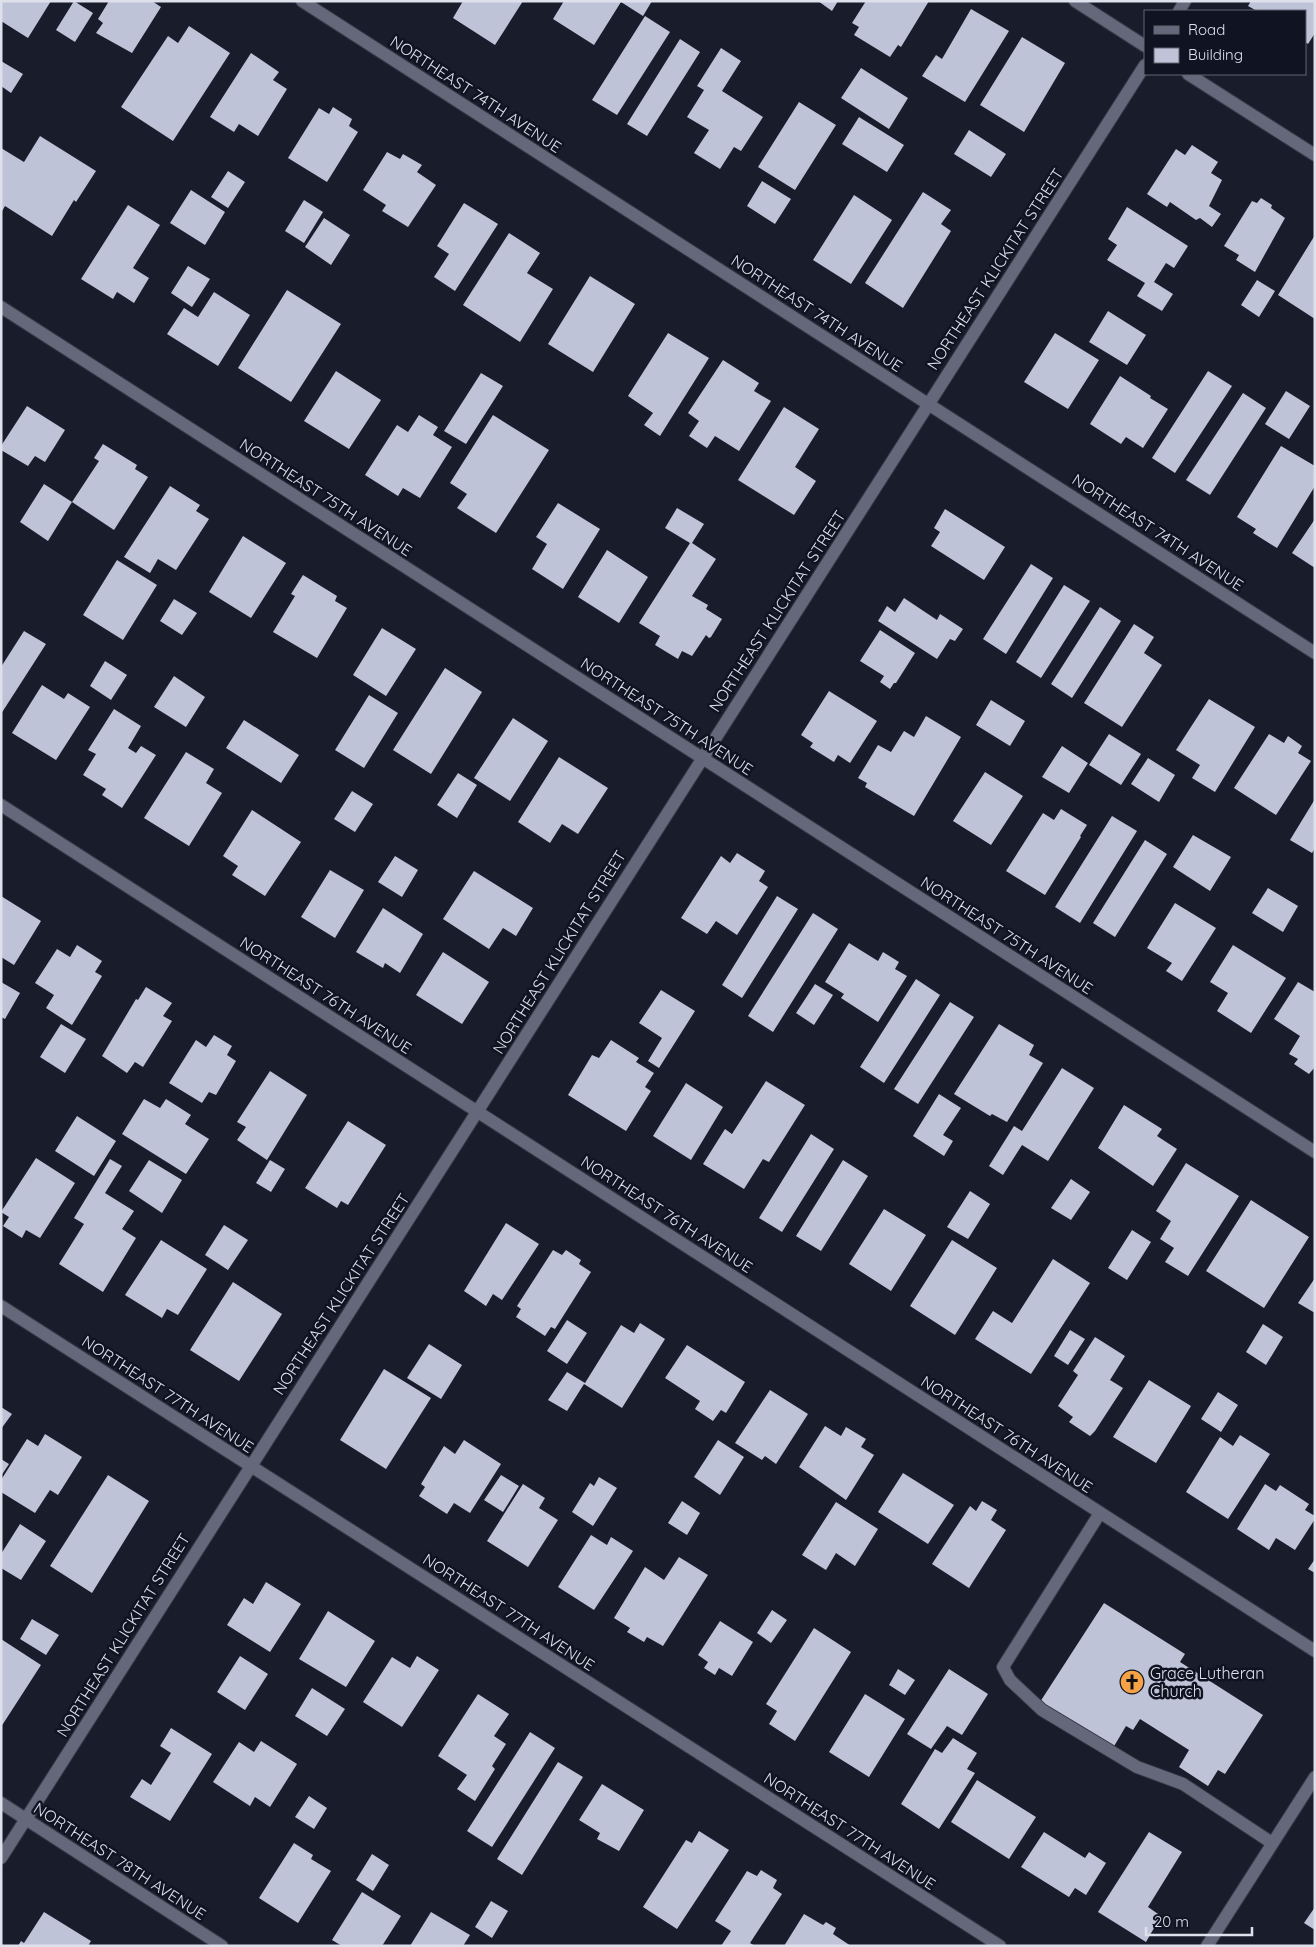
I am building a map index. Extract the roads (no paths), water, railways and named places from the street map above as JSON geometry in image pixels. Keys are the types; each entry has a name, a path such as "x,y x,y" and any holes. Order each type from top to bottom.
{"street":[{"name":"NORTHEAST 74TH AVENUE","path":"302,1 1315,653"},
{"path":"1075,1 1144,45"},
{"name":"NORTHEAST KLICKITAT STREET","path":"1,1858 1144,67"},
{"path":"1190,75 1315,155"},
{"name":"NORTHEAST 75TH AVENUE","path":"1,307 1315,1152"},
{"name":"NORTHEAST 76TH AVENUE","path":"1,805 1315,1651"},
{"name":"NORTHEAST 77TH AVENUE","path":"1,1306 1000,1946"},
{"path":"1100,1513 1003,1667 1010,1680 1042,1710 1136,1766 1183,1784 1272,1843"},
{"path":"1207,1946 1315,1777"},
{"name":"NORTHEAST 78TH AVENUE","path":"1,1803 222,1946"}],"place":[{"name":"Grace Lutheran Church","path":"1132,1682"}]}
